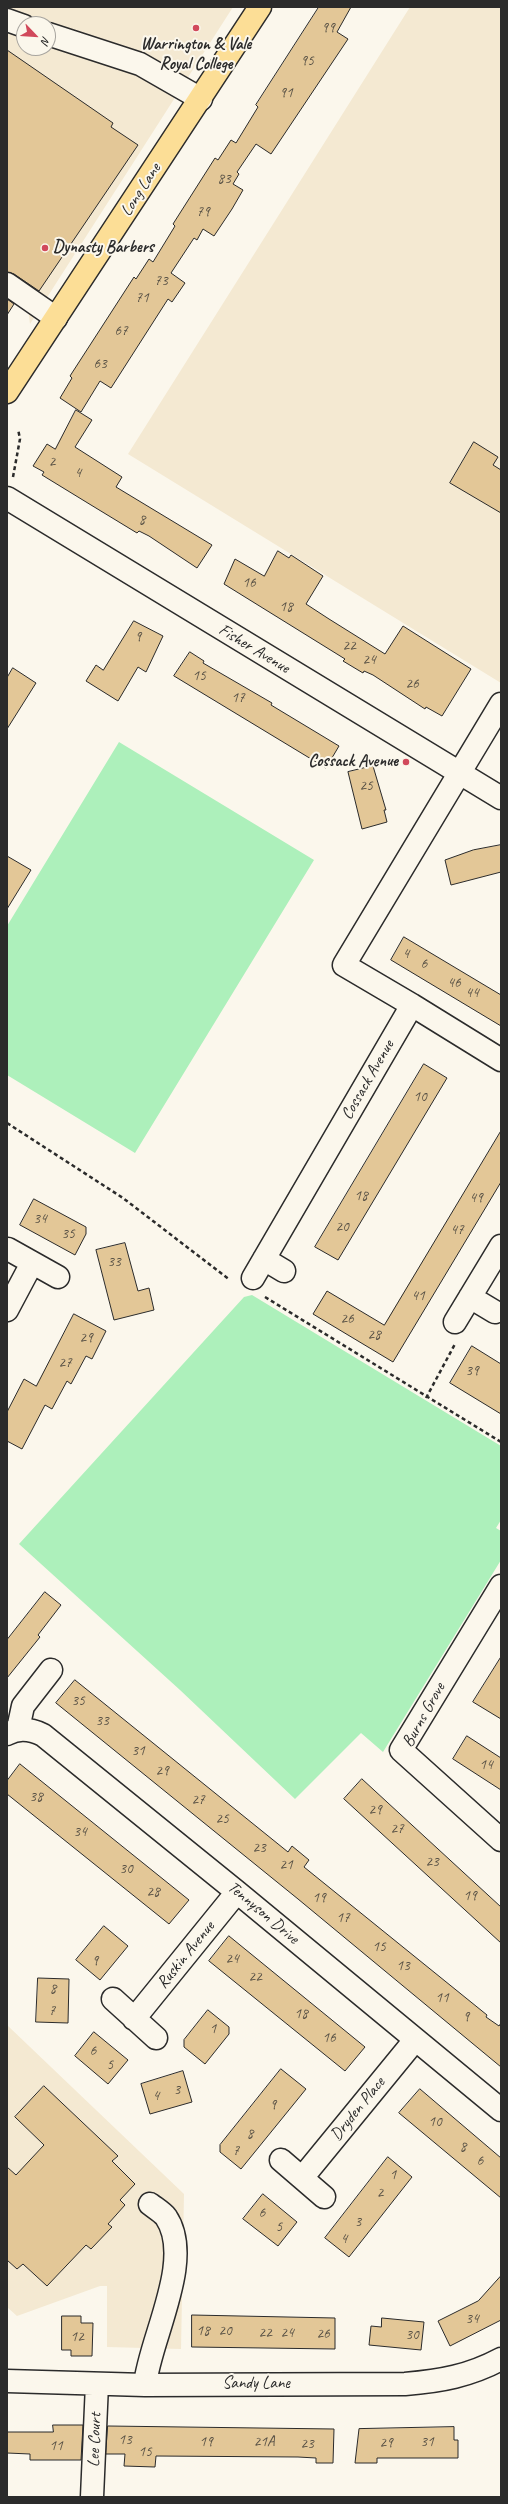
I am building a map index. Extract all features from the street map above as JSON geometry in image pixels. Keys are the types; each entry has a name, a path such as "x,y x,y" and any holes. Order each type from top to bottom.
{"main road":[{"name":"Long Lane","path":"7,392 201,99 260,7"}],"street":[{"path":"56,37 140,64 201,99"},
{"path":"7,284 56,318"},
{"name":"Fisher Avenue","path":"9,490 501,798"},
{"path":"501,704 458,772 344,965 501,1060"},
{"name":"Cossack Avenue","path":"250,1282 412,1005"},
{"path":"455,1322 501,1246"},
{"path":"8,1249 58,1277"},
{"path":"264,1259 284,1271"},
{"path":"7,1310 32,1263"},
{"path":"470,1297 495,1312"},
{"name":"Burns Grove","path":"501,1586 401,1750 501,1840"},
{"path":"13,1731 23,1706 51,1670"},
{"name":"Tennyson Drive","path":"13,1731 35,1731 43,1735 237,1892 501,2110"},
{"name":"Ruskin Avenue","path":"134,2019 237,1892"},
{"path":"113,1999 156,2038"},
{"name":"Dryden Place","path":"302,2178 415,2040"},
{"path":"280,2160 324,2197"},
{"path":"145,2385 149,2361 168,2302 175,2253 174,2234 166,2216 150,2204"},
{"name":"Sandy Lane","path":"7,2381 145,2385 405,2384 446,2380 485,2368 501,2359"},
{"name":"Lee Court","path":"92,2497 97,2384"}],"path":[{"path":"9,490 20,439 18,429"},
{"path":"7,1123 123,1198 235,1284 250,1282 426,1398 501,1442"},
{"path":"426,1398 460,1335 455,1322"}],"shaded area":[{"path":"7,7 233,7 30,324 28,309 7,297"},
{"path":"410,7 501,7 501,683 128,454"},
{"path":"7,2025 184,2194 181,2349 107,2347 107,2286 100,2286 17,2316 7,2307"}],"green space":[{"path":"119,742 314,860 135,1153 7,1075 7,926"},
{"path":"252,1295 501,1446 501,1520 496,1528 501,1531 501,1560 383,1752 361,1733 295,1799 180,1690 19,1544 244,1297"}],"building":[{"path":"319,7 351,7 337,32 348,39 271,154 256,144 237,172 239,174 233,184 243,190 232,209 214,236 203,229 197,240 194,238 171,273 185,283 172,302 168,299 111,388 100,381 81,412 60,398 72,378 70,376 134,277 136,279 149,259 153,262 175,226 173,224 215,158 218,160 231,140 236,143 258,107 256,105"},
{"path":"7,50 113,123 111,127 138,145 39,291 14,274 7,272"},
{"path":"7,299 14,304 7,315"},
{"path":"76,410 92,420 75,447 122,477 116,487 212,545 197,568 149,536 139,531 137,533 42,475 44,472 33,466 47,444 55,449"},
{"path":"474,442 498,457 493,465 501,470 501,513 450,483"},
{"path":"278,551 289,558 291,555 323,576 306,604 385,654 403,626 471,669 442,716 426,707 425,709 373,675 364,671 363,673 343,661 345,659 224,584 235,559 264,576"},
{"path":"134,621 163,636 146,672 138,667 118,701 86,681 96,665 103,670"},
{"path":"190,652 204,661 203,663 272,703 271,705 339,746 326,768 174,676"},
{"path":"13,668 36,683 7,729 7,678"},
{"path":"373,766 386,810 384,810 387,822 362,829 348,772"},
{"path":"501,845 501,872 451,885 445,860 473,850"},
{"path":"7,856 31,870 7,909"},
{"path":"404,937 501,995 501,1026 391,960"},
{"path":"424,1064 447,1078 338,1260 315,1247"},
{"path":"501,1131 501,1182 393,1362 313,1314 327,1291 384,1325"},
{"path":"34,1199 86,1227 86,1234 75,1255 20,1225"},
{"path":"125,1243 138,1291 149,1288 154,1310 114,1320 96,1250"},
{"path":"74,1314 106,1331 92,1359 86,1356 71,1384 67,1381 52,1409 45,1405 22,1449 7,1441 7,1412 24,1379 36,1386"},
{"path":"472,1346 501,1364 501,1414 450,1383"},
{"path":"45,1592 61,1605 38,1635 40,1637 7,1678 7,1640"},
{"path":"501,1657 501,1719 473,1702"},
{"path":"75,1680 288,1852 292,1846 309,1860 304,1867 487,2015 486,2017 499,2026 501,2023 501,2067 298,1899 56,1703"},
{"path":"467,1736 501,1758 501,1790 453,1759"},
{"path":"20,1764 189,1900 169,1924 7,1794 7,1781"},
{"path":"362,1779 501,1907 501,1943 344,1799"},
{"path":"104,1926 128,1946 100,1980 76,1960"},
{"path":"229,1936 365,2047 345,2071 209,1961"},
{"path":"38,1978 69,1979 68,2023 36,2022"},
{"path":"208,2010 229,2027 229,2034 205,2064 184,2047 184,2040"},
{"path":"94,2032 128,2060 108,2084 75,2056"},
{"path":"281,2069 306,2089 241,2169 220,2152 220,2145"},
{"path":"183,2071 192,2102 150,2114 141,2084"},
{"path":"44,2086 118,2156 112,2161 135,2184 120,2200 125,2205 108,2224 112,2227 91,2249 86,2245 47,2286 23,2264 17,2269 7,2260 7,2167 16,2175 44,2145 15,2117"},
{"path":"420,2089 501,2158 501,2198 399,2113"},
{"path":"388,2157 412,2177 349,2257 325,2238"},
{"path":"263,2194 297,2222 278,2246 243,2219"},
{"path":"501,2276 501,2320 450,2346 438,2321 478,2301"},
{"path":"192,2315 335,2318 335,2349 192,2347"},
{"path":"62,2316 81,2316 81,2323 93,2323 92,2356 71,2356 71,2350 62,2350"},
{"path":"382,2318 424,2322 421,2350 369,2345 371,2326 381,2327"},
{"path":"53,2425 83,2425 81,2460 30,2460 30,2454 7,2453 7,2432 53,2432"},
{"path":"108,2426 334,2429 333,2463 316,2463 316,2458 298,2457 156,2456 155,2467 124,2466 125,2454 106,2454"},
{"path":"454,2427 454,2440 458,2440 458,2458 377,2458 377,2463 355,2463 359,2429"}],"place":[{"name":"Warrington & Vale Royal College","path":"196,28"},
{"name":"Dynasty Barbers","path":"45,248"},
{"name":"Cossack Avenue","path":"406,762"}]}
